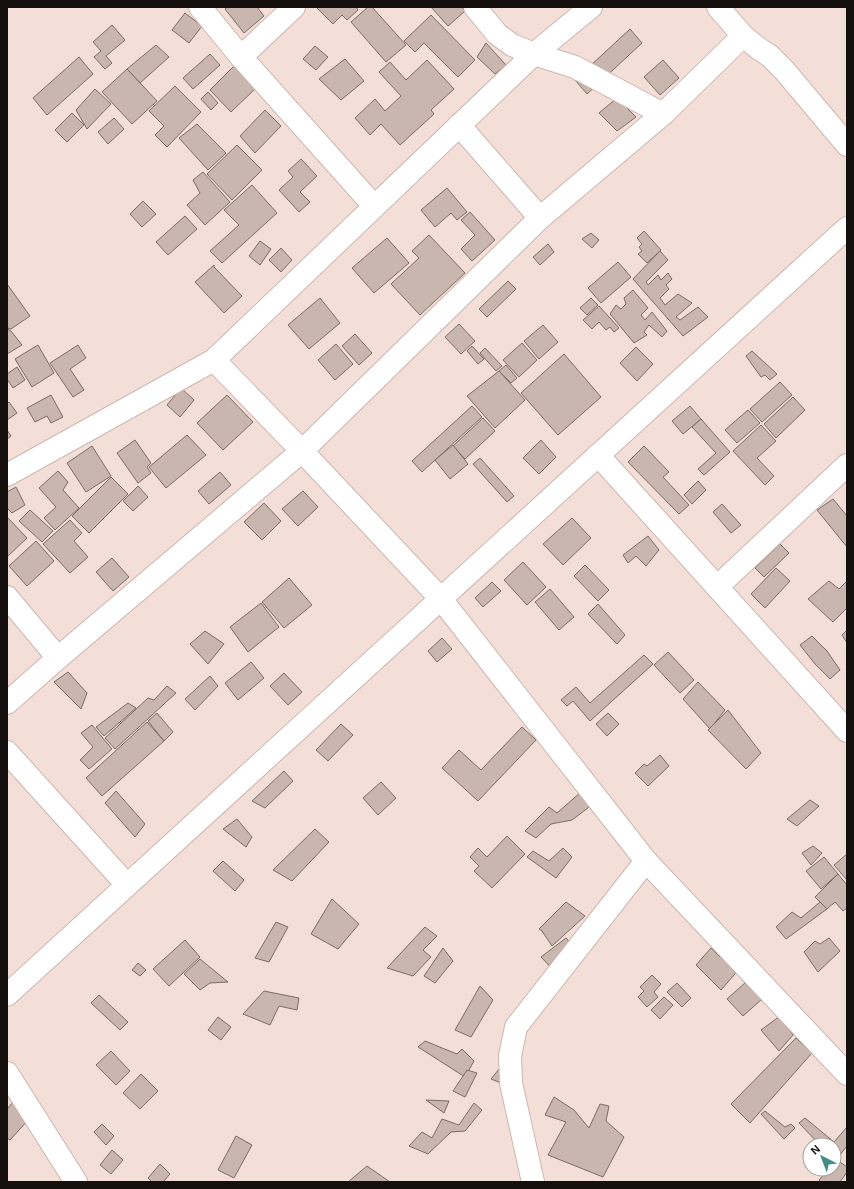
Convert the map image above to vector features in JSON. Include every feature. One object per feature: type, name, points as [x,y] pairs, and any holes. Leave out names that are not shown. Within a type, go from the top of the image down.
[{"type":"street","points":[[200,7],[241,57],[374,206]]},
{"type":"street","points":[[241,57],[294,7]]},
{"type":"street","points":[[474,7],[497,34],[512,45],[534,54],[576,67],[663,114]]},
{"type":"street","points":[[7,475],[214,360],[534,54],[591,7]]},
{"type":"street","points":[[718,7],[743,36],[770,56],[784,70],[847,145]]},
{"type":"street","points":[[7,703],[302,451],[540,218],[663,114],[743,36]]},
{"type":"street","points":[[459,125],[540,218]]},
{"type":"street","points":[[7,995],[847,228]]},
{"type":"street","points":[[214,360],[441,599],[646,861],[847,1074]]},
{"type":"street","points":[[598,455],[717,587],[843,718]]},
{"type":"street","points":[[717,587],[847,465]]},
{"type":"street","points":[[7,597],[58,658]]},
{"type":"street","points":[[7,752],[127,885]]},
{"type":"street","points":[[533,1182],[511,1083],[510,1056],[516,1027],[646,861]]},
{"type":"street","points":[[7,1073],[76,1182]]},
{"type":"building","points":[[228,7],[257,7],[264,16],[244,33],[225,9]]},
{"type":"building","points":[[317,7],[356,7],[358,10],[347,20],[342,15],[333,24]]},
{"type":"building","points":[[368,7],[372,7],[406,45],[386,62],[351,22]]},
{"type":"building","points":[[431,7],[462,7],[465,11],[448,26]]},
{"type":"building","points":[[185,13],[202,26],[189,43],[172,30]]},
{"type":"building","points":[[431,15],[475,60],[458,77],[424,43],[415,52],[404,41]]},
{"type":"building","points":[[112,25],[125,40],[106,56],[112,63],[105,69],[94,57],[101,51],[93,42]]},
{"type":"building","points":[[630,29],[642,43],[587,94],[575,80]]},
{"type":"building","points":[[486,43],[506,65],[495,74],[477,57]]},
{"type":"building","points":[[156,45],[169,57],[140,83],[127,69]]},
{"type":"building","points":[[315,46],[328,57],[316,70],[303,59]]},
{"type":"building","points":[[210,54],[220,65],[193,89],[183,78]]},
{"type":"building","points":[[79,57],[93,74],[47,115],[33,98]]},
{"type":"building","points":[[345,59],[364,81],[341,100],[319,79]]},
{"type":"building","points":[[427,60],[454,89],[431,110],[434,114],[400,145],[381,124],[370,135],[355,118],[375,99],[385,111],[401,96],[379,72],[390,62],[406,80]]},
{"type":"building","points":[[663,60],[679,78],[660,95],[644,77]]},
{"type":"building","points":[[234,66],[256,88],[231,112],[210,90]]},
{"type":"building","points":[[127,69],[157,101],[132,124],[102,92]]},
{"type":"building","points":[[175,86],[201,112],[167,147],[155,135],[164,126],[149,111]]},
{"type":"building","points":[[95,89],[111,104],[87,129],[76,110]]},
{"type":"building","points":[[208,92],[218,103],[211,110],[201,99]]},
{"type":"building","points":[[617,98],[636,117],[617,131],[599,113]]},
{"type":"building","points":[[265,110],[281,126],[255,153],[240,136]]},
{"type":"building","points":[[72,113],[84,125],[67,142],[55,130]]},
{"type":"building","points":[[114,118],[124,129],[108,144],[98,132]]},
{"type":"building","points":[[197,124],[226,153],[208,170],[179,138]]},
{"type":"building","points":[[237,145],[262,170],[232,200],[207,174]]},
{"type":"building","points":[[301,159],[317,176],[300,192],[310,202],[299,212],[279,190],[293,177],[288,171]]},
{"type":"building","points":[[203,172],[230,202],[205,225],[187,205],[200,193],[193,180]]},
{"type":"building","points":[[252,185],[277,213],[222,263],[210,251],[239,225],[224,210]]},
{"type":"building","points":[[447,188],[467,212],[457,220],[451,213],[435,227],[421,210]]},
{"type":"building","points":[[143,201],[156,214],[142,227],[130,214]]},
{"type":"building","points":[[470,212],[495,240],[472,261],[461,249],[475,235],[461,220]]},
{"type":"building","points":[[185,216],[197,229],[168,255],[156,242]]},
{"type":"building","points":[[644,231],[661,250],[647,263],[638,254],[642,251],[639,247],[642,244],[637,238]]},
{"type":"building","points":[[591,233],[599,240],[592,248],[582,239]]},
{"type":"building","points":[[429,235],[465,273],[420,315],[391,284],[419,258],[412,251]]},
{"type":"building","points":[[387,238],[409,263],[374,293],[352,268]]},
{"type":"building","points":[[260,241],[271,249],[260,265],[249,256]]},
{"type":"building","points":[[548,244],[554,252],[540,265],[533,257]]},
{"type":"building","points":[[281,248],[292,260],[281,272],[269,260]]},
{"type":"building","points":[[660,251],[668,260],[646,282],[648,285],[658,275],[661,280],[668,273],[672,279],[666,285],[669,289],[660,298],[665,305],[678,294],[692,303],[676,317],[680,320],[698,307],[708,317],[683,336],[633,279]]},
{"type":"building","points":[[618,262],[631,277],[601,303],[588,288]]},
{"type":"building","points":[[214,265],[214,267],[242,296],[224,313],[195,282]]},
{"type":"building","points":[[508,281],[516,289],[487,317],[479,309]]},
{"type":"building","points":[[7,284],[30,316],[11,329],[7,328]]},
{"type":"building","points":[[633,290],[648,308],[641,315],[645,320],[652,312],[667,331],[662,337],[649,325],[644,332],[647,335],[634,343],[610,314],[616,305],[621,309],[626,304],[624,298]]},
{"type":"building","points":[[320,298],[340,323],[309,349],[288,325]]},
{"type":"building","points":[[591,298],[598,305],[587,315],[580,308]]},
{"type":"building","points":[[599,306],[619,328],[614,332],[610,327],[606,330],[599,322],[592,329],[583,320]]},
{"type":"building","points":[[459,324],[475,341],[461,354],[445,337]]},
{"type":"building","points":[[543,325],[558,342],[539,359],[524,341]]},
{"type":"building","points":[[7,329],[11,331],[22,345],[7,354]]},
{"type":"building","points":[[355,334],[372,353],[359,365],[342,346]]},
{"type":"building","points":[[522,343],[537,360],[519,377],[503,360]]},
{"type":"building","points":[[336,344],[353,364],[335,380],[318,360]]},
{"type":"building","points":[[38,345],[54,373],[32,387],[15,359]]},
{"type":"building","points":[[78,345],[86,358],[70,369],[84,390],[73,397],[50,363]]},
{"type":"building","points":[[472,346],[484,359],[478,364],[467,351]]},
{"type":"building","points":[[636,347],[653,364],[637,381],[620,363]]},
{"type":"building","points":[[485,348],[502,366],[496,371],[480,353]]},
{"type":"building","points":[[752,351],[777,374],[770,380],[765,375],[761,377],[746,356]]},
{"type":"building","points":[[564,354],[601,397],[558,435],[521,393]]},
{"type":"building","points":[[506,365],[517,378],[511,383],[499,371]]},
{"type":"building","points":[[17,367],[25,380],[13,388],[7,379],[7,374]]},
{"type":"building","points":[[499,371],[525,400],[495,428],[467,396]]},
{"type":"building","points":[[780,382],[792,395],[762,422],[750,409]]},
{"type":"building","points":[[181,388],[194,400],[180,417],[167,405]]},
{"type":"building","points":[[51,395],[63,417],[51,423],[47,416],[35,422],[27,408]]},
{"type":"building","points":[[227,395],[253,422],[223,450],[197,423]]},
{"type":"building","points":[[793,397],[805,410],[776,438],[764,424]]},
{"type":"building","points":[[9,402],[17,413],[7,420],[7,404]]},
{"type":"building","points":[[472,406],[482,417],[422,472],[412,461]]},
{"type":"building","points":[[690,406],[701,419],[683,434],[672,421]]},
{"type":"building","points":[[748,410],[760,423],[737,443],[725,430]]},
{"type":"building","points":[[483,418],[495,431],[465,459],[453,446]]},
{"type":"building","points":[[701,419],[730,452],[704,475],[698,469],[716,453],[692,427]]},
{"type":"building","points":[[761,425],[776,441],[757,458],[774,476],[765,485],[733,451]]},
{"type":"building","points":[[7,430],[11,436],[7,439]]},
{"type":"building","points":[[187,435],[206,455],[166,488],[149,467]]},
{"type":"building","points":[[135,440],[151,463],[147,467],[151,473],[138,483],[117,453]]},
{"type":"building","points":[[541,440],[556,457],[539,474],[523,458]]},
{"type":"building","points":[[453,445],[468,464],[450,479],[435,460]]},
{"type":"building","points":[[92,446],[111,476],[86,492],[67,463]]},
{"type":"building","points":[[644,446],[669,472],[663,477],[689,505],[679,514],[628,462]]},
{"type":"building","points":[[480,458],[514,496],[507,502],[473,464]]},
{"type":"building","points":[[58,471],[68,482],[63,490],[79,508],[55,530],[44,518],[56,507],[39,488]]},
{"type":"building","points":[[220,472],[231,485],[209,504],[198,491]]},
{"type":"building","points":[[111,477],[128,494],[89,533],[72,516]]},
{"type":"building","points":[[698,481],[706,490],[692,504],[684,495]]},
{"type":"building","points":[[138,486],[148,497],[133,511],[123,501]]},
{"type":"building","points":[[16,487],[25,505],[12,513],[7,508],[7,492]]},
{"type":"building","points":[[303,491],[318,507],[298,526],[282,509]]},
{"type":"building","points":[[833,499],[847,516],[847,547],[817,510]]},
{"type":"building","points":[[264,503],[281,521],[262,540],[244,522]]},
{"type":"building","points":[[722,504],[741,525],[731,533],[713,512]]},
{"type":"building","points":[[30,510],[53,531],[42,542],[19,521]]},
{"type":"building","points":[[7,517],[27,538],[7,557]]},
{"type":"building","points":[[572,518],[591,538],[563,565],[543,544]]},
{"type":"building","points":[[70,520],[82,533],[74,541],[88,557],[70,573],[43,544]]},
{"type":"building","points":[[648,536],[659,550],[646,566],[636,556],[628,563],[623,555]]},
{"type":"building","points":[[36,541],[54,561],[27,586],[9,566]]},
{"type":"building","points":[[780,544],[789,553],[764,577],[755,568]]},
{"type":"building","points":[[112,558],[129,577],[113,591],[96,572]]},
{"type":"building","points":[[523,562],[546,587],[527,605],[504,580]]},
{"type":"building","points":[[585,565],[609,590],[598,601],[574,576]]},
{"type":"building","points":[[776,568],[790,581],[765,608],[751,594]]},
{"type":"building","points":[[289,578],[312,605],[284,628],[262,602]]},
{"type":"building","points":[[829,581],[839,589],[847,581],[847,608],[833,622],[808,599]]},
{"type":"building","points":[[492,582],[501,591],[483,607],[475,598]]},
{"type":"building","points":[[550,589],[574,617],[559,630],[535,602]]},
{"type":"building","points":[[261,603],[279,627],[248,652],[230,627]]},
{"type":"building","points":[[598,604],[625,635],[617,644],[588,614]]},
{"type":"building","points":[[847,630],[847,643],[842,635]]},
{"type":"building","points":[[205,631],[224,644],[208,664],[190,644]]},
{"type":"building","points":[[812,636],[827,651],[840,670],[830,679],[815,664],[800,645]]},
{"type":"building","points":[[442,638],[452,649],[437,662],[428,651]]},
{"type":"building","points":[[668,652],[694,680],[680,693],[654,665]]},
{"type":"building","points":[[644,655],[653,664],[590,721],[573,701],[567,706],[561,700],[576,687],[590,703]]},
{"type":"building","points":[[251,662],[264,678],[238,700],[225,683]]},
{"type":"building","points":[[68,672],[87,693],[81,709],[54,682]]},
{"type":"building","points":[[284,673],[302,692],[288,705],[270,686]]},
{"type":"building","points":[[210,676],[218,686],[195,710],[185,699]]},
{"type":"building","points":[[698,682],[725,710],[710,729],[683,699]]},
{"type":"building","points":[[167,686],[176,693],[115,749],[105,738],[148,698],[154,700]]},
{"type":"building","points":[[128,703],[136,708],[104,736],[96,727]]},
{"type":"building","points":[[728,710],[761,753],[746,769],[708,730]]},
{"type":"building","points":[[157,713],[173,732],[164,741],[148,721]]},
{"type":"building","points":[[608,713],[619,724],[607,736],[596,724]]},
{"type":"building","points":[[147,722],[164,741],[102,796],[86,778]]},
{"type":"building","points":[[341,724],[353,735],[328,761],[316,750]]},
{"type":"building","points":[[92,725],[112,749],[89,769],[80,760],[93,747],[81,733]]},
{"type":"building","points":[[522,727],[536,740],[478,801],[442,768],[459,750],[481,770]]},
{"type":"building","points":[[660,755],[669,766],[648,786],[635,773],[644,764],[647,766]]},
{"type":"building","points":[[284,771],[293,781],[265,808],[252,801]]},
{"type":"building","points":[[381,782],[396,798],[378,815],[363,798]]},
{"type":"building","points":[[116,791],[145,824],[135,837],[105,803]]},
{"type":"building","points":[[581,792],[593,804],[572,820],[551,824],[536,838],[525,831],[549,807],[557,813]]},
{"type":"building","points":[[810,800],[819,806],[797,826],[787,819]]},
{"type":"building","points":[[237,819],[252,837],[246,847],[223,829]]},
{"type":"building","points":[[315,829],[329,842],[292,881],[273,870]]},
{"type":"building","points":[[507,836],[525,854],[492,888],[474,871],[479,866],[470,857],[478,848],[487,857]]},
{"type":"building","points":[[813,846],[822,853],[811,865],[802,853]]},
{"type":"building","points":[[563,848],[572,857],[556,878],[527,857],[533,851],[549,861]]},
{"type":"building","points":[[847,854],[847,880],[834,865]]},
{"type":"building","points":[[824,857],[838,874],[821,889],[806,871]]},
{"type":"building","points":[[223,861],[244,880],[235,891],[213,871]]},
{"type":"building","points":[[838,874],[847,885],[847,908],[843,911],[835,902],[827,909],[815,897]]},
{"type":"building","points":[[332,899],[359,924],[338,949],[311,934]]},
{"type":"building","points":[[566,902],[585,916],[552,946],[539,929]]},
{"type":"building","points":[[820,902],[827,909],[786,939],[776,927],[792,912],[801,918]]},
{"type":"building","points":[[276,922],[288,927],[269,962],[255,958]]},
{"type":"building","points":[[425,927],[437,936],[423,950],[431,957],[413,976],[387,968]]},
{"type":"building","points":[[566,938],[582,956],[560,977],[541,957]]},
{"type":"building","points":[[829,938],[840,951],[818,972],[804,952],[815,941],[820,944]]},
{"type":"building","points":[[185,940],[200,957],[169,986],[153,969]]},
{"type":"building","points":[[443,948],[453,961],[435,983],[424,976]]},
{"type":"building","points":[[711,948],[720,957],[729,955],[741,967],[721,990],[696,965]]},
{"type":"building","points":[[200,959],[228,982],[210,983],[200,990],[184,974]]},
{"type":"building","points":[[138,963],[146,970],[140,976],[132,970]]},
{"type":"building","points":[[652,975],[661,984],[654,992],[658,997],[647,1007],[638,997],[644,991],[640,987]]},
{"type":"building","points":[[746,982],[762,999],[743,1016],[727,999]]},
{"type":"building","points":[[677,983],[691,998],[682,1007],[667,992]]},
{"type":"building","points":[[480,986],[493,1000],[471,1037],[455,1030]]},
{"type":"building","points":[[264,991],[299,998],[297,1010],[279,1006],[270,1025],[243,1014]]},
{"type":"building","points":[[99,995],[128,1022],[120,1030],[91,1003]]},
{"type":"building","points":[[664,997],[673,1005],[660,1019],[651,1010]]},
{"type":"building","points":[[780,1016],[793,1035],[779,1051],[761,1030]]},
{"type":"building","points":[[218,1017],[231,1027],[221,1040],[208,1030]]},
{"type":"building","points":[[796,1038],[812,1053],[750,1123],[731,1104]]},
{"type":"building","points":[[425,1041],[457,1054],[462,1049],[474,1061],[465,1077],[418,1047]]},
{"type":"building","points":[[111,1051],[130,1071],[116,1085],[96,1065]]},
{"type":"building","points":[[499,1069],[512,1077],[509,1086],[491,1079]]},
{"type":"building","points":[[467,1070],[477,1073],[465,1097],[453,1091]]},
{"type":"building","points":[[141,1074],[158,1091],[140,1109],[123,1093]]},
{"type":"building","points":[[22,1092],[39,1108],[10,1140],[7,1138],[7,1109]]},
{"type":"building","points":[[554,1097],[574,1110],[589,1128],[600,1104],[609,1106],[606,1121],[624,1137],[603,1177],[548,1155],[566,1122],[545,1115]]},
{"type":"building","points":[[426,1100],[449,1101],[444,1113]]},
{"type":"building","points":[[474,1103],[482,1110],[465,1131],[451,1132],[428,1154],[409,1146],[422,1132],[432,1138],[442,1119],[459,1125]]},
{"type":"building","points":[[765,1111],[785,1127],[791,1124],[795,1128],[784,1139],[761,1114]]},
{"type":"building","points":[[805,1118],[828,1137],[812,1137],[799,1123]]},
{"type":"building","points":[[102,1124],[114,1136],[106,1145],[94,1132]]},
{"type":"building","points":[[847,1127],[847,1146],[842,1152],[842,1137],[838,1137]]},
{"type":"building","points":[[236,1136],[252,1145],[234,1178],[218,1170]]},
{"type":"building","points":[[112,1150],[123,1160],[111,1174],[100,1165]]},
{"type":"building","points":[[160,1164],[170,1174],[163,1182],[152,1182],[148,1178]]},
{"type":"building","points":[[842,1164],[847,1167],[847,1172],[840,1182],[821,1182],[819,1180],[822,1177],[842,1177]]},
{"type":"building","points":[[367,1166],[390,1182],[348,1182]]}]
